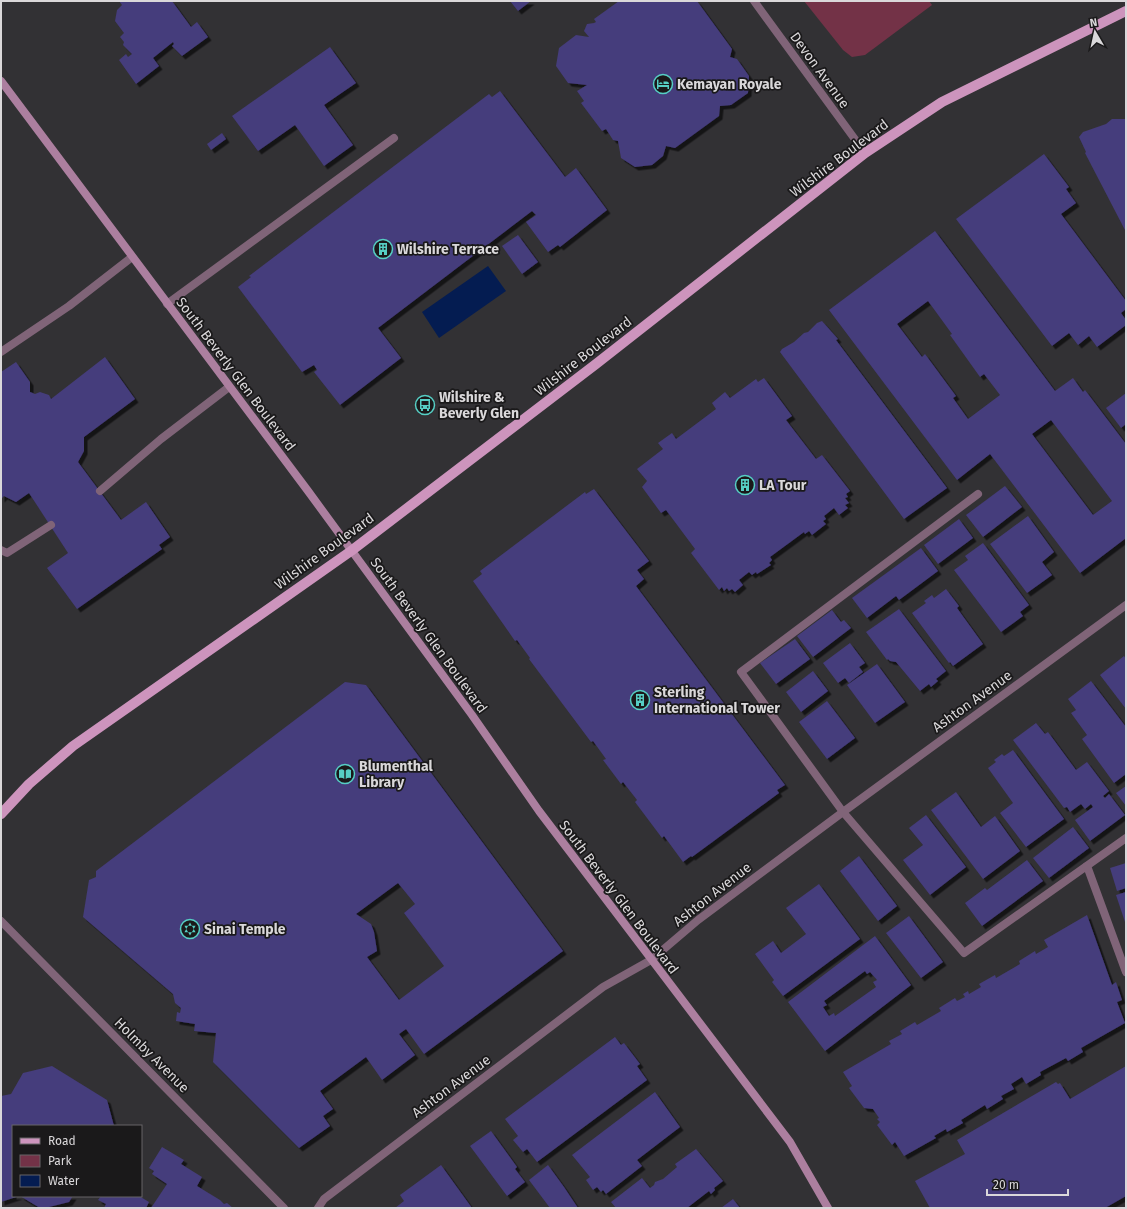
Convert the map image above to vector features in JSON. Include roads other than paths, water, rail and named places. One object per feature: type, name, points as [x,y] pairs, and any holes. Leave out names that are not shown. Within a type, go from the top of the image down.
[{"type":"main road","name":"Wilshire Boulevard","points":[[1,814],[29,784],[73,746],[351,551],[589,369],[865,153],[942,102],[1126,11]]},
{"type":"main road","name":"South Beverly Glen Boulevard","points":[[1,81],[472,715],[539,811],[790,1142],[828,1208]]},
{"type":"street","name":"Devon Avenue","points":[[754,1],[865,153]]},
{"type":"street","points":[[167,304],[394,138]]},
{"type":"street","points":[[1,352],[69,306],[132,257]]},
{"type":"street","points":[[100,491],[161,439],[228,387]]},
{"type":"street","points":[[978,494],[741,672],[843,812],[964,953],[1126,838]]},
{"type":"street","points":[[1,550],[7,553],[51,525]]},
{"type":"street","name":"Ashton Avenue","points":[[318,1208],[324,1199],[603,987],[651,960],[698,920],[1126,605]]},
{"type":"street","points":[[1087,866],[1126,972]]},
{"type":"street","name":"Holmby Avenue","points":[[1,921],[284,1208]]},
{"type":"water","points":[[488,266],[506,291],[439,338],[422,312]]},
{"type":"place","name":"Kemayan Royale","points":[[663,84]]},
{"type":"place","name":"Wilshire Terrace","points":[[383,249]]},
{"type":"place","name":"Wilshire & Beverly Glen","points":[[425,405]]},
{"type":"place","name":"LA Tour","points":[[745,485]]},
{"type":"place","name":"Sterling International Tower","points":[[640,700]]},
{"type":"place","name":"Blumenthal Library","points":[[345,774]]},
{"type":"place","name":"Sinai Temple","points":[[190,929]]}]
